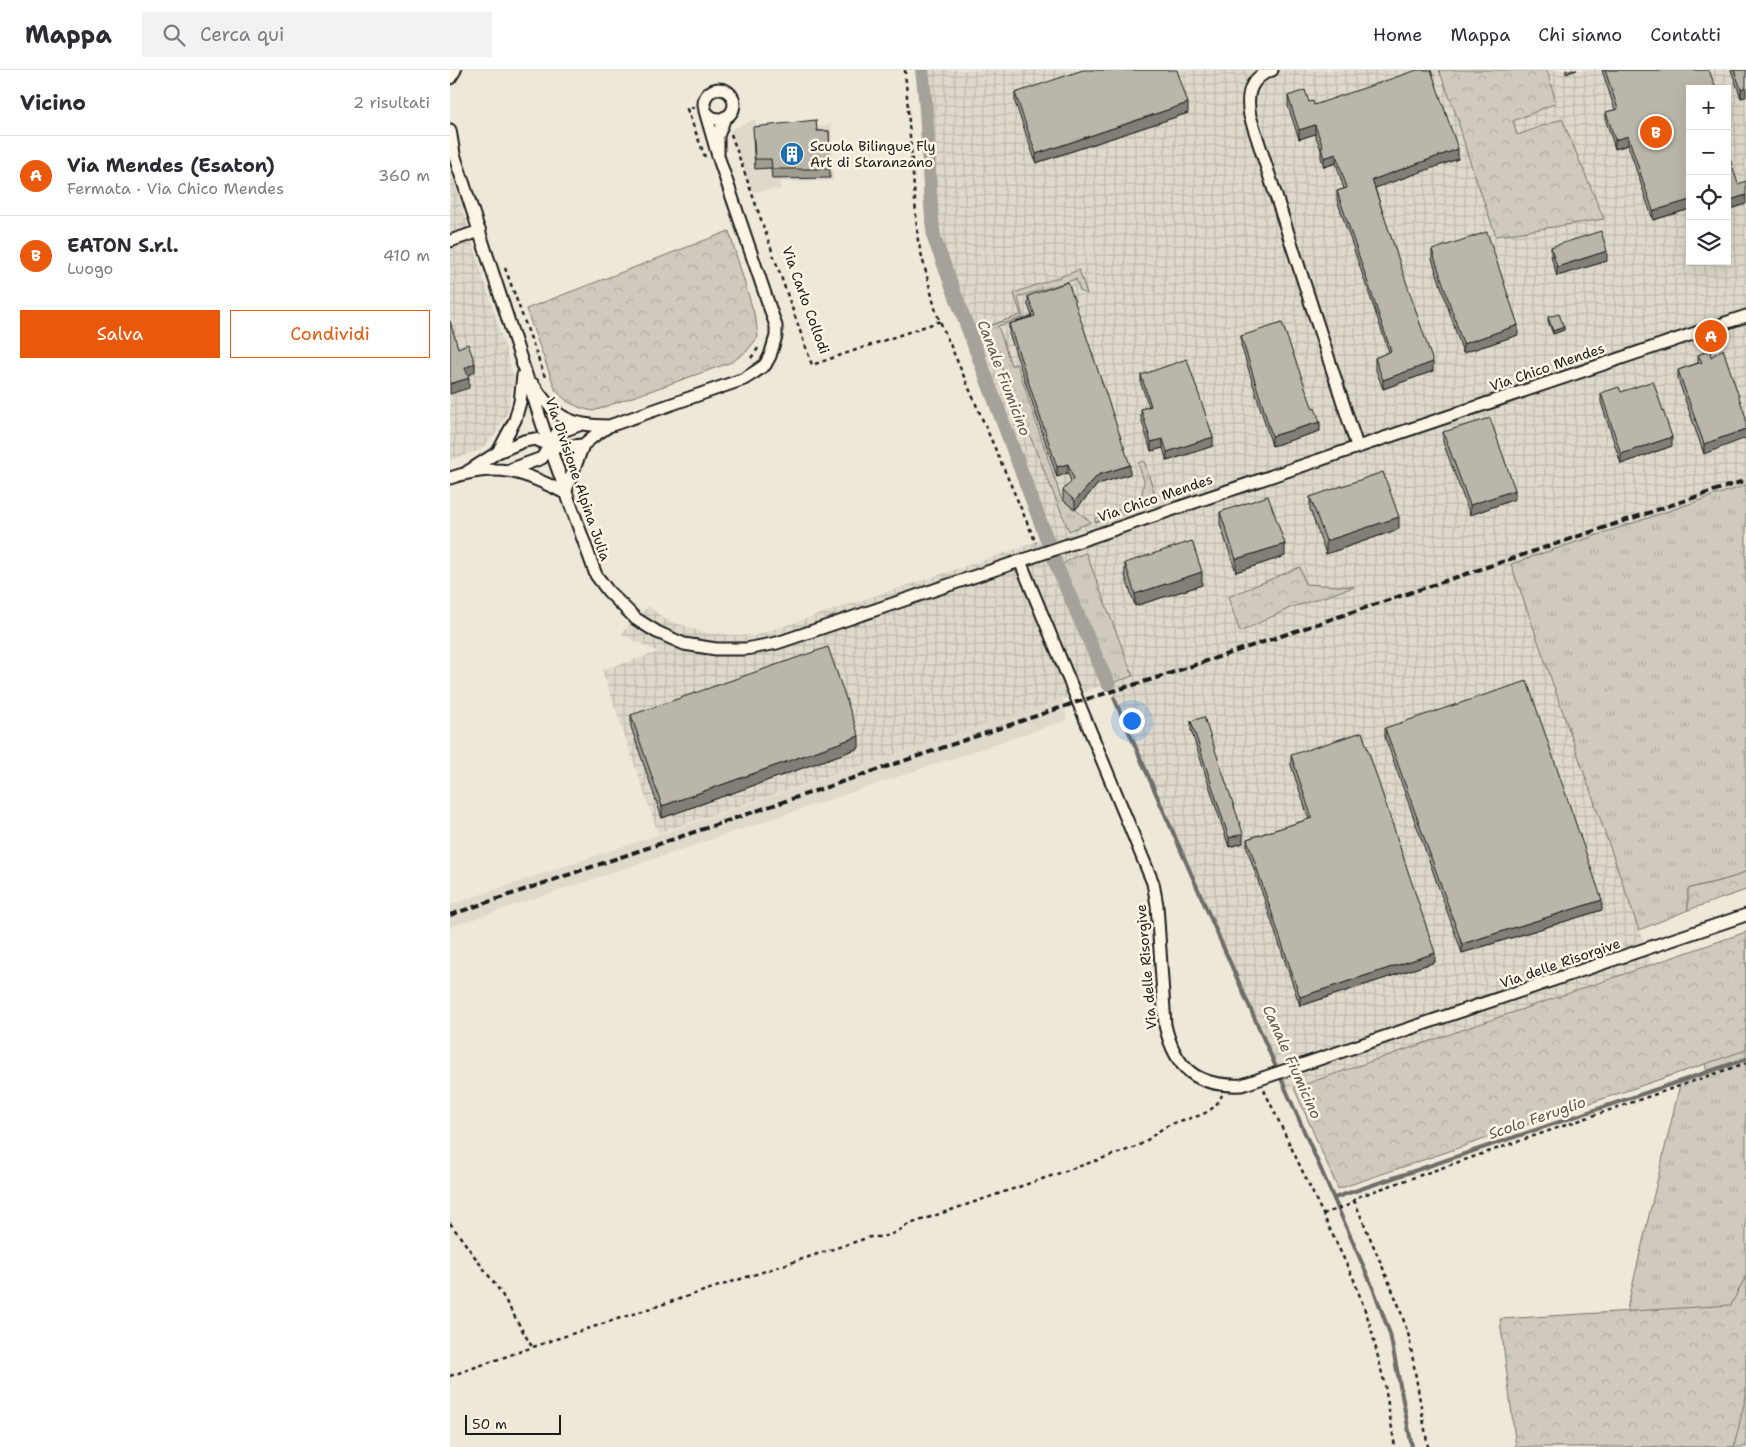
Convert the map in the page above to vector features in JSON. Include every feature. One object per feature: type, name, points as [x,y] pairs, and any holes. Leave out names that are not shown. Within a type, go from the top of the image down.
[{"type":"street","points":[[450,78],[455,70]]},
{"type":"street","points":[[1272,70],[1263,73],[1252,83],[1247,100],[1250,116],[1358,446]]},
{"type":"street","points":[[450,478],[465,473],[498,452],[530,440],[535,439],[548,445],[561,447],[583,445],[609,426],[744,379],[765,365],[776,336],[776,326],[718,156],[704,107],[706,95],[710,91],[724,89],[734,100],[732,110],[725,118],[718,136],[718,156]]},
{"type":"street","points":[[704,107],[716,119],[725,118]]},
{"type":"street","name":"Via Divisione Alpina Julia","points":[[450,130],[452,149],[565,494],[596,575],[622,607],[656,632],[684,644],[716,649],[746,649],[777,643],[1020,561]]},
{"type":"street","points":[[450,241],[480,231]]},
{"type":"street","name":"Via Chico Mendes","points":[[1020,561],[1746,316]]},
{"type":"street","points":[[524,370],[546,404],[557,414],[579,425]]},
{"type":"street","points":[[498,452],[518,411],[524,370]]},
{"type":"street","points":[[465,473],[510,470],[542,458],[548,445],[557,433],[579,425],[609,426]]},
{"type":"street","points":[[510,470],[529,475],[565,494],[583,445]]},
{"type":"street","name":"Via delle Risorgive","points":[[1020,561],[1153,883],[1157,905],[1165,1025],[1169,1044],[1178,1061],[1188,1071],[1204,1080],[1225,1085],[1242,1084],[1263,1078],[1746,916]]},
{"type":"path","points":[[905,70],[918,241],[936,312],[1040,553]]},
{"type":"path","points":[[704,107],[686,109],[707,163]]},
{"type":"path","name":"Via Carlo Collodi","points":[[725,118],[812,365],[941,321]]},
{"type":"path","points":[[505,267],[548,385]]},
{"type":"path","points":[[747,362],[754,356],[760,345]]},
{"type":"path","points":[[1323,1214],[1349,1205],[1357,1197],[1746,1063]]},
{"type":"path","points":[[1263,1078],[1354,1280],[1370,1324],[1385,1386],[1395,1447]]},
{"type":"path","points":[[450,1376],[532,1347],[870,1237],[885,1237],[895,1234],[907,1225],[1136,1147],[1152,1138],[1163,1128],[1202,1115],[1213,1108],[1222,1098],[1225,1085]]},
{"type":"path","points":[[1354,1200],[1399,1306],[1409,1337],[1428,1447]]},
{"type":"path","points":[[450,1223],[500,1291],[532,1347]]},
{"type":"shaded area","points":[[922,70],[1746,70],[1746,485],[1512,564],[1652,964],[1287,1090],[1108,684],[658,833],[602,670],[658,652],[621,634],[648,606],[665,619],[705,633],[754,636],[1023,547],[1046,536],[934,238],[930,208],[928,128]]},
{"type":"shaded area","name":"Scuola Bilingue Fly Art di Staranzano","points":[[755,119],[761,133],[831,125],[833,181],[779,182],[781,189],[752,192],[730,130]]},
{"type":"shaded area","points":[[450,169],[514,377],[508,411],[495,435],[480,450],[450,460]]},
{"type":"shaded area","points":[[1063,698],[1067,720],[450,927],[450,905]]},
{"type":"green space","points":[[1439,70],[1547,70],[1556,103],[1513,121],[1517,135],[1562,119],[1604,219],[1496,236],[1467,153],[1457,117]]},
{"type":"green space","points":[[729,231],[756,320],[758,337],[747,351],[732,362],[593,411],[568,402],[556,391],[526,309]]},
{"type":"green space","points":[[1079,270],[1087,294],[1080,291],[1076,279],[1018,297],[1023,317],[998,326],[1011,365],[1017,364],[1061,498],[1091,522],[1069,531],[985,327],[1021,315],[1014,293]]},
{"type":"green space","points":[[1144,461],[1157,501],[1140,507],[1144,481],[1138,463]]},
{"type":"green space","points":[[1746,485],[1746,871],[1727,879],[1688,889],[1688,910],[1639,930],[1511,564]]},
{"type":"green space","points":[[1120,509],[1124,512],[1096,522],[1094,519]]},
{"type":"green space","points":[[1086,553],[1133,676],[1112,683],[1062,565],[1072,558]]},
{"type":"green space","points":[[1300,567],[1305,584],[1354,587],[1290,608],[1240,632],[1228,597]]},
{"type":"green space","points":[[1746,871],[1746,890],[1688,910],[1688,889],[1727,879]]},
{"type":"green space","points":[[1746,932],[1746,1050],[1338,1189],[1294,1088]]},
{"type":"green space","points":[[1746,940],[1746,1447],[1639,1447],[1625,1317],[1681,1080],[1707,1071],[1704,1061]]},
{"type":"green space","points":[[1746,1276],[1746,1396],[1734,1447],[1516,1447],[1500,1319],[1731,1305]]},
{"type":"building","points":[[1083,70],[1177,70],[1188,103],[1036,154],[1015,93]]},
{"type":"building","points":[[1417,70],[1431,70],[1458,149],[1372,180],[1433,362],[1383,380],[1375,358],[1391,351],[1337,191],[1347,188],[1336,154],[1324,158],[1321,148],[1323,147],[1315,125],[1299,130],[1288,96],[1305,90],[1309,102],[1313,101],[1314,105]]},
{"type":"building","points":[[1605,70],[1709,70],[1715,85],[1686,85],[1686,201],[1653,211],[1628,136],[1615,140],[1606,112],[1618,109]]},
{"type":"building","points":[[1734,70],[1746,70],[1746,87],[1741,89]]},
{"type":"building","name":"Scuola Bilingue Fly Art di Staranzano","points":[[816,120],[817,131],[829,131],[830,169],[772,169],[771,159],[755,159],[753,127]]},
{"type":"building","points":[[1731,162],[1738,184],[1746,181],[1746,195],[1731,200]]},
{"type":"building","points":[[1601,231],[1607,251],[1557,267],[1551,247]]},
{"type":"building","points":[[1487,232],[1518,325],[1463,344],[1432,250]]},
{"type":"building","points":[[1068,282],[1130,465],[1098,475],[1075,501],[1063,490],[1074,479],[1068,464],[1057,467],[1009,324],[1035,316],[1028,296]]},
{"type":"building","points":[[1559,314],[1564,327],[1553,331],[1548,317]]},
{"type":"building","points":[[450,321],[458,348],[468,344],[475,363],[465,368],[469,378],[450,384]]},
{"type":"building","points":[[1282,323],[1313,409],[1315,408],[1320,422],[1272,436],[1241,336]]},
{"type":"building","points":[[1723,349],[1746,418],[1746,429],[1704,444],[1678,370],[1702,362],[1698,355],[1710,350],[1711,357]]},
{"type":"building","points":[[1187,359],[1213,437],[1167,452],[1163,439],[1151,442],[1141,409],[1151,406],[1141,375]]},
{"type":"building","points":[[1653,381],[1672,437],[1621,454],[1601,393],[1619,387],[1621,392]]},
{"type":"building","points":[[1490,418],[1515,490],[1470,505],[1443,432]]},
{"type":"building","points":[[1383,472],[1399,517],[1326,541],[1310,497]]},
{"type":"building","points":[[1268,496],[1285,544],[1236,559],[1220,512]]},
{"type":"building","points":[[1192,541],[1202,572],[1135,594],[1125,563]]},
{"type":"building","points":[[828,647],[859,736],[662,806],[631,715]]},
{"type":"building","points":[[1527,681],[1602,900],[1462,944],[1385,728]]},
{"type":"building","points":[[1204,717],[1243,833],[1229,838],[1191,721]]},
{"type":"building","points":[[1362,732],[1435,953],[1300,997],[1247,839],[1312,818],[1291,755]]},
{"type":"waterway","name":"Canale Fiumicino","points":[[922,70],[934,238],[1058,569],[1108,684]]},
{"type":"waterway","name":"Canale Fiumicino","points":[[1114,698],[1373,1288],[1390,1334],[1412,1447]]},
{"type":"waterway","name":"Scolo Feruglio","points":[[1334,1198],[1746,1059]]},
{"type":"railway","points":[[450,915],[1077,702],[1153,679],[1746,480]]},
{"type":"place","name":"EATON S.r.l.","points":[[1656,132]]},
{"type":"place","name":"Scuola Bilingue Fly Art di Staranzano","points":[[792,154]]},
{"type":"place","name":"Via Mendes (Esaton)","points":[[1711,336]]}]
